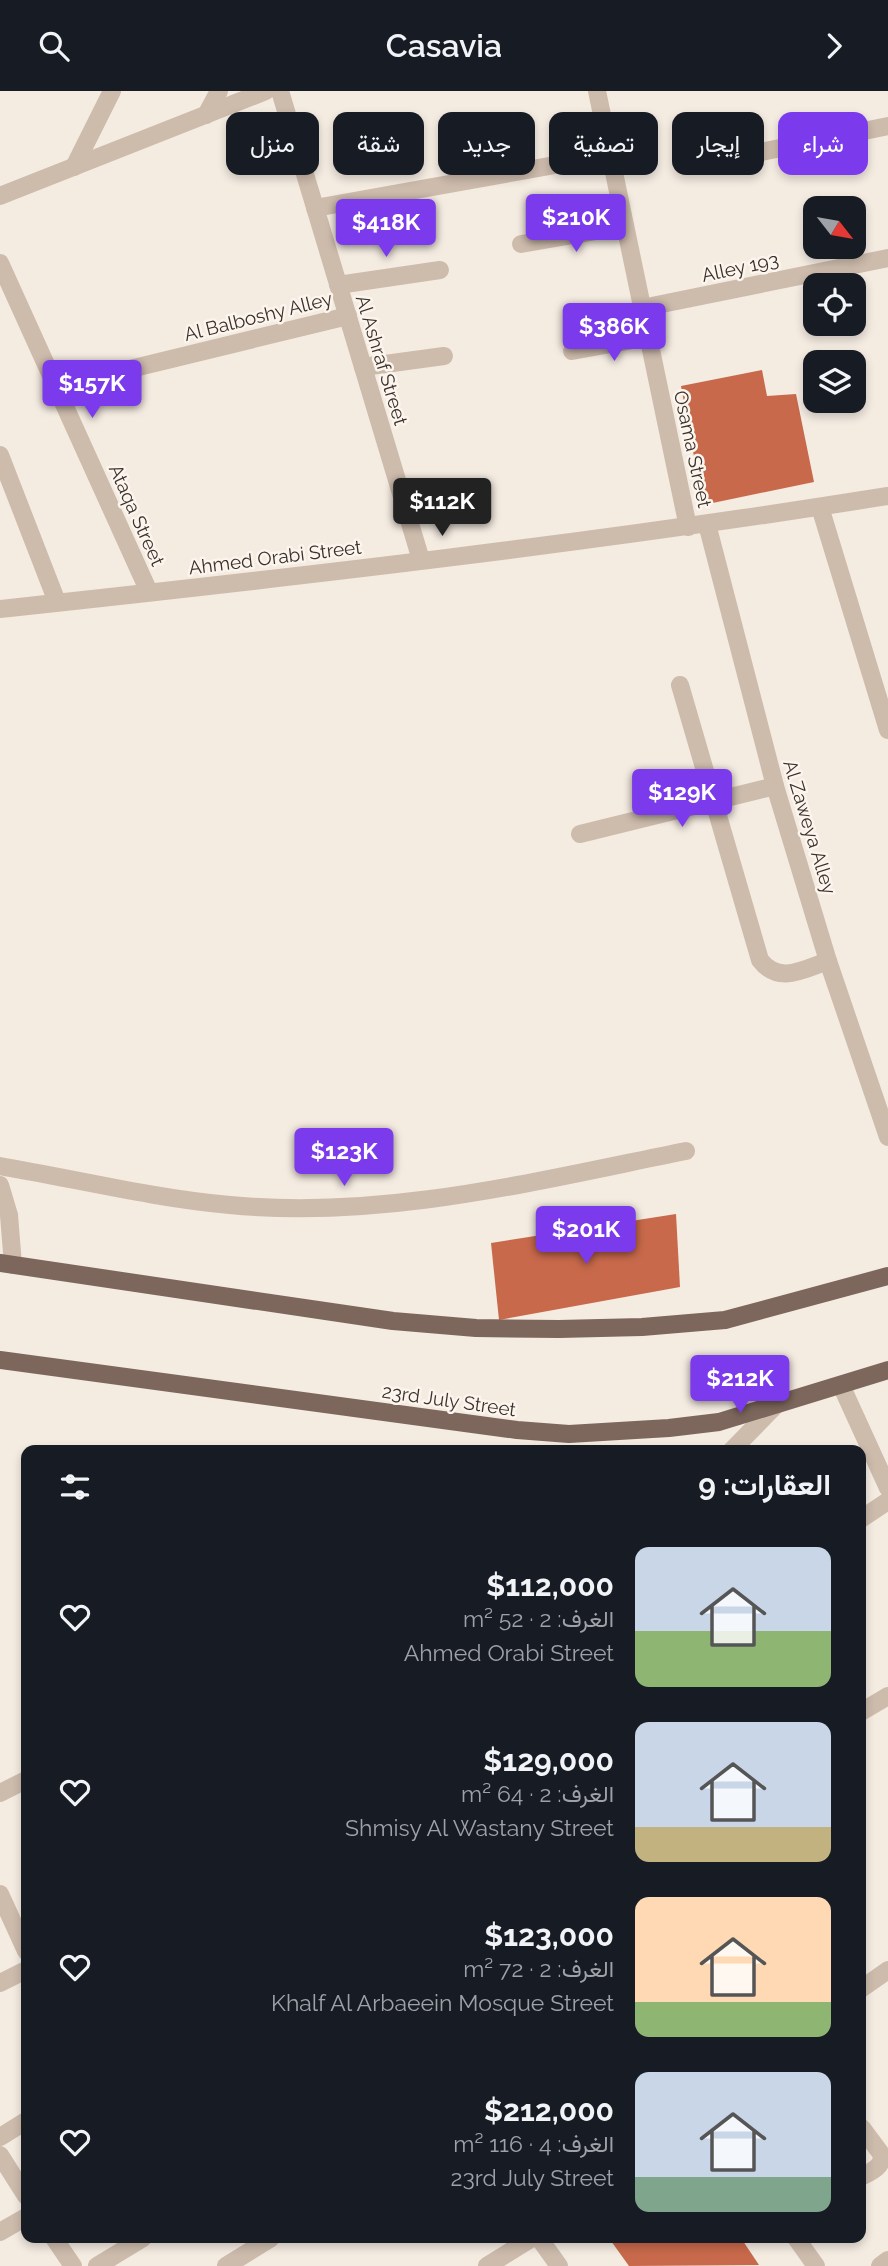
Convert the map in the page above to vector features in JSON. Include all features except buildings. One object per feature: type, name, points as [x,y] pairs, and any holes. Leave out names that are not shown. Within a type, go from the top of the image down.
[{"type":"main road","points":[[7,1264],[393,1321],[476,1328],[642,1327],[725,1320],[888,1276]]},
{"type":"main road","name":"23rd July Street","points":[[0,1360],[569,1434],[719,1422],[888,1370]]},
{"type":"street","points":[[74,167],[112,91]]},
{"type":"street","points":[[206,115],[219,91]]},
{"type":"street","points":[[0,196],[266,91]]},
{"type":"street","name":"Al Ashraf Street","points":[[280,91],[421,560]]},
{"type":"street","name":"Osama Street","points":[[597,91],[602,112]]},
{"type":"street","points":[[764,151],[888,126]]},
{"type":"street","points":[[315,208],[549,166]]},
{"type":"street","name":"Osama Street","points":[[615,175],[688,527]]},
{"type":"street","points":[[521,244],[625,226]]},
{"type":"street","name":"Alley 193","points":[[642,308],[888,258]]},
{"type":"street","name":"Ataqa Street","points":[[0,263],[149,592]]},
{"type":"street","points":[[338,285],[440,270]]},
{"type":"street","name":"Al Balboshy Alley","points":[[57,387],[348,316]]},
{"type":"street","points":[[572,351],[649,337]]},
{"type":"street","points":[[363,367],[444,356]]},
{"type":"street","points":[[0,455],[58,602]]},
{"type":"street","name":"Ahmed Orabi Street","points":[[0,609],[688,527],[888,496]]},
{"type":"street","points":[[821,507],[888,730]]},
{"type":"street","name":"Al Zaweya Alley","points":[[707,524],[775,786],[828,961],[888,1137]]},
{"type":"street","points":[[680,685],[760,960],[766,969],[785,974],[828,961]]},
{"type":"street","points":[[579,834],[775,786]]},
{"type":"street","points":[[0,1166],[183,1199],[230,1205],[296,1208],[429,1201],[686,1151]]},
{"type":"street","points":[[0,1185],[9,1215],[7,1264]]},
{"type":"street","points":[[841,1385],[888,1488]]},
{"type":"street","points":[[738,1445],[776,1405]]},
{"type":"street","points":[[866,1516],[888,1501]]},
{"type":"street","points":[[866,1709],[888,1696]]},
{"type":"street","points":[[0,1793],[21,1782]]},
{"type":"street","points":[[0,1894],[21,1940]]},
{"type":"street","points":[[866,1985],[888,1970]]},
{"type":"street","points":[[0,1983],[21,1972]]},
{"type":"street","points":[[0,2137],[21,2124]]},
{"type":"street","points":[[866,2133],[883,2160],[866,2174]]},
{"type":"street","points":[[0,2155],[21,2188]]},
{"type":"street","points":[[0,2232],[21,2220]]},
{"type":"street","points":[[57,2243],[72,2266]]},
{"type":"street","points":[[97,2266],[135,2243]]},
{"type":"street","points":[[226,2266],[263,2243]]},
{"type":"street","points":[[488,2266],[524,2243]]},
{"type":"street","points":[[543,2243],[559,2266]]},
{"type":"street","points":[[800,2243],[816,2266]]},
{"type":"street","points":[[880,2266],[888,2260]]}]
